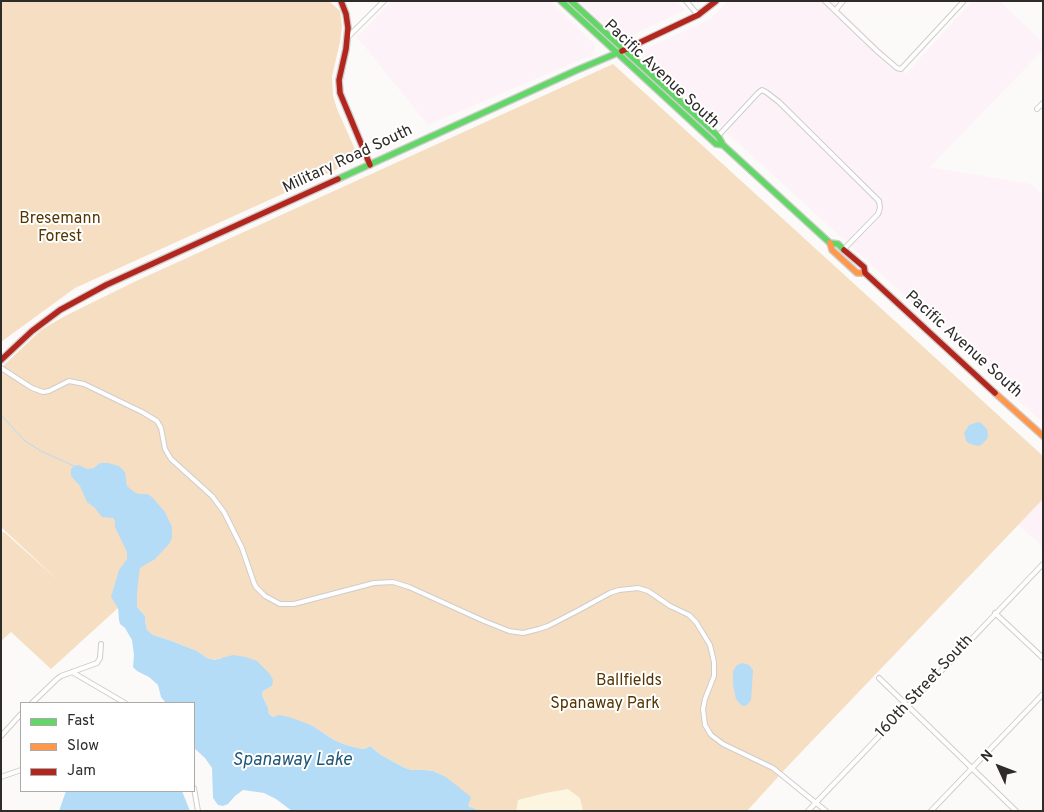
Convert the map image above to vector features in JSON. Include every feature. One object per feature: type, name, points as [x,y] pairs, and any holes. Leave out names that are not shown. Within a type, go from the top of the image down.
[{"type":"main road","points":[[341,1],[348,22],[348,38],[339,80],[340,93],[370,165]]},
{"type":"main road","name":"Pacific Avenue South","points":[[561,1],[716,144],[723,145]]},
{"type":"main road","name":"Pacific Avenue South","points":[[571,1],[718,136],[723,145],[830,242],[838,244],[864,267],[866,273],[1043,436]]},
{"type":"main road","name":"Military Road South","points":[[1,360],[37,327],[60,310],[106,285],[623,50],[698,15],[716,1]]},
{"type":"main road","name":"Pacific Avenue South","points":[[830,242],[832,250],[857,273],[866,273]]},
{"type":"street","points":[[348,38],[384,1]]},
{"type":"street","points":[[686,1],[698,15]]},
{"type":"street","points":[[825,1],[877,52],[900,69],[903,69],[963,2]]},
{"type":"street","points":[[835,11],[843,1]]},
{"type":"street","points":[[718,136],[762,90],[779,102],[879,201],[880,210],[878,214],[844,249]]},
{"type":"street","points":[[1037,109],[1043,103]]},
{"type":"street","points":[[1,368],[32,388],[43,392],[69,381],[84,384],[157,420],[161,428],[165,449],[171,459],[212,496],[224,512],[242,548],[256,587],[265,596],[280,604],[294,604],[374,582],[392,582],[408,587],[484,622],[509,631],[523,633],[548,626],[610,593],[638,588],[648,591],[693,618],[710,645],[714,662],[714,676],[704,699],[702,709],[705,725],[711,735],[723,744],[773,768],[826,811]]},
{"type":"street","name":"160th Street South","points":[[808,811],[1043,564]]},
{"type":"street","points":[[995,613],[1043,658]]},
{"type":"street","points":[[33,702],[57,679],[97,663],[100,658],[101,644]]},
{"type":"street","points":[[72,672],[123,702]]},
{"type":"street","points":[[879,678],[1016,811]]},
{"type":"street","points":[[931,811],[1043,694]]},
{"type":"street","points":[[1,736],[20,715]]},
{"type":"street","points":[[1,777],[20,770]]},
{"type":"street","points":[[195,792],[198,811]]},
{"type":"shaded area","points":[[392,1],[550,1],[592,42],[595,46],[594,52],[591,55],[428,125],[357,37]]},
{"type":"shaded area","points":[[579,1],[676,1],[685,10],[626,38],[618,38]]},
{"type":"shaded area","points":[[728,1],[832,1],[906,74],[972,1],[1000,1],[1043,43],[1043,50],[930,167],[1031,184],[1043,195],[1043,423],[644,57],[647,48],[709,20]]},
{"type":"shaded area","points":[[1043,499],[1043,547],[1018,525]]},
{"type":"green space","name":"Bresemann Forest","points":[[1,1],[329,1],[340,11],[342,26],[332,76],[333,96],[357,154],[353,162],[75,288],[1,342]]},
{"type":"green space","points":[[613,64],[1043,456],[1043,499],[747,811],[479,811],[468,806],[450,781],[433,771],[411,770],[381,755],[370,746],[362,749],[346,745],[334,740],[313,726],[273,717],[269,714],[262,695],[263,691],[272,686],[220,658],[214,660],[207,658],[197,651],[153,635],[147,630],[145,616],[137,607],[118,608],[51,669],[11,632],[1,641],[1,533],[4,532],[60,582],[1,527],[1,368],[41,330],[134,282]]},
{"type":"sand","points":[[568,789],[580,798],[583,811],[516,811],[518,800]]},
{"type":"water","points":[[978,422],[987,429],[988,436],[978,446],[966,441],[964,433],[969,425]]},
{"type":"water","name":"Spanaway Lake","points":[[100,463],[119,466],[125,472],[127,486],[134,492],[147,494],[152,497],[165,512],[172,527],[172,538],[169,544],[155,559],[140,568],[137,607],[145,616],[147,630],[153,635],[197,651],[207,658],[214,660],[233,655],[257,661],[270,674],[273,680],[272,686],[263,691],[262,695],[269,714],[273,717],[278,715],[295,719],[313,726],[334,740],[346,745],[362,749],[370,746],[381,755],[411,770],[433,771],[446,777],[471,797],[468,806],[480,811],[292,811],[264,793],[243,790],[228,804],[218,805],[213,798],[212,768],[195,749],[195,702],[165,702],[161,697],[158,685],[133,667],[132,640],[125,628],[120,624],[118,608],[111,597],[119,570],[127,559],[127,552],[115,527],[113,518],[102,517],[87,502],[80,486],[71,476],[71,469],[74,466],[79,465],[87,469],[94,468]]},
{"type":"water","points":[[743,663],[749,665],[753,670],[751,700],[744,706],[736,699],[733,685],[733,671],[737,665]]},
{"type":"water","points":[[66,792],[182,792],[190,811],[59,811]]},
{"type":"waterway","points":[[1,415],[25,441],[41,451],[74,466]]},
{"type":"traffic: fast","points":[[561,1],[716,144],[723,145]]},
{"type":"traffic: fast","points":[[571,1],[718,136],[723,145],[830,243],[838,244],[844,250]]},
{"type":"traffic: fast","points":[[338,179],[622,51]]},
{"type":"traffic: slow","points":[[830,243],[832,250],[857,273],[865,273]]},
{"type":"traffic: slow","points":[[995,393],[1043,436]]},
{"type":"traffic: jam","points":[[341,1],[346,14],[348,28],[346,49],[339,80],[340,93],[370,165]]},
{"type":"traffic: jam","points":[[622,51],[698,15],[716,1]]},
{"type":"traffic: jam","points":[[1,360],[32,331],[60,310],[106,285],[338,179]]},
{"type":"traffic: jam","points":[[844,250],[864,267],[865,273],[995,393]]},
{"type":"park label","name":"Ballfields","points":[[629,682]]},
{"type":"park label","name":"Spanaway Park","points":[[605,705]]}]
